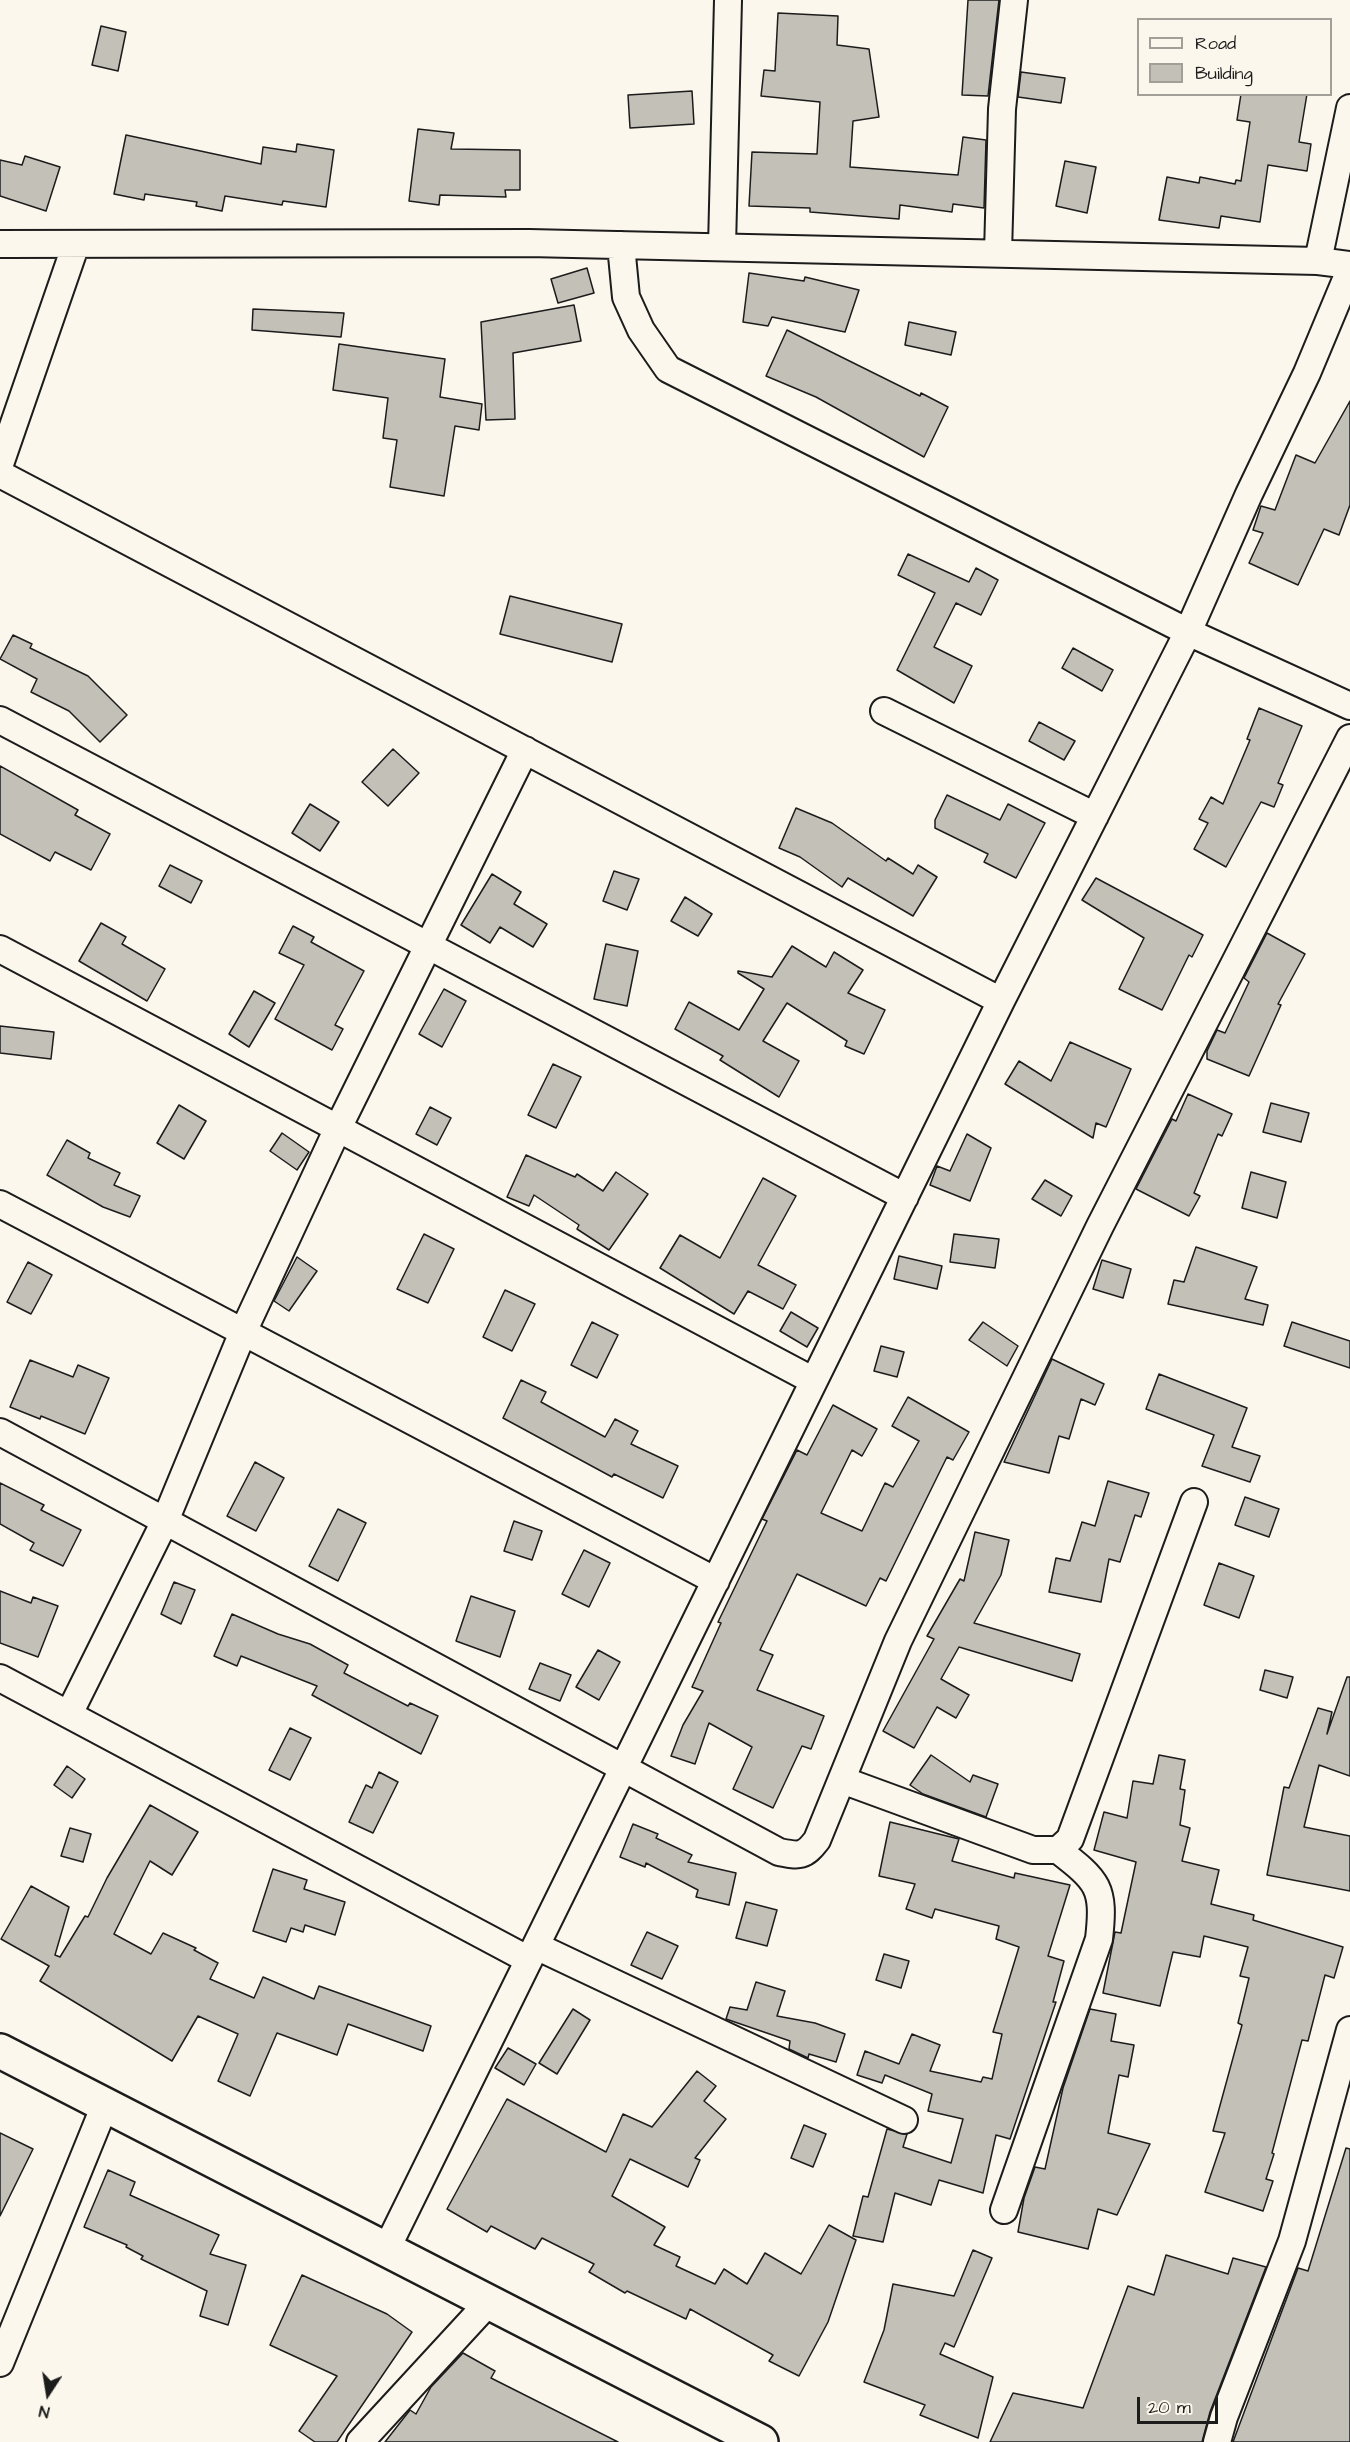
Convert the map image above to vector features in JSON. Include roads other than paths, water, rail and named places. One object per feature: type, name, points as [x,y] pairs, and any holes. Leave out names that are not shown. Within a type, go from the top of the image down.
[{"type":"main road","points":[[0,2051],[761,2442]]},
{"type":"street","points":[[722,247],[728,0]]},
{"type":"street","points":[[998,253],[1002,109],[1014,0]]},
{"type":"street","points":[[1318,261],[1350,108]]},
{"type":"street","points":[[0,244],[621,245],[1318,261],[1350,265]]},
{"type":"street","points":[[0,464],[76,244]]},
{"type":"street","points":[[621,245],[627,297],[640,330],[668,369],[1188,632],[1350,705]]},
{"type":"street","points":[[386,2250],[1001,1001],[1188,632],[1249,494],[1307,373],[1350,270]]},
{"type":"street","points":[[0,474],[1001,1001]]},
{"type":"street","points":[[884,711],[1095,816]]},
{"type":"street","points":[[0,720],[905,1197]]},
{"type":"street","points":[[0,1432],[779,1852],[797,1855],[808,1853],[817,1840],[898,1641],[1100,1226],[1350,738]]},
{"type":"street","points":[[69,1714],[165,1521],[243,1332],[338,1128],[525,750]]},
{"type":"street","points":[[0,950],[814,1381]]},
{"type":"street","points":[[0,1204],[716,1581]]},
{"type":"street","points":[[1058,1850],[1070,1839],[1194,1502]]},
{"type":"street","points":[[0,1677],[533,1953],[904,2120]]},
{"type":"street","points":[[842,1779],[1033,1850],[1058,1850],[1091,1875],[1102,1907],[1099,1939],[1004,2210]]},
{"type":"street","points":[[1217,2442],[1224,2417],[1292,2241],[1350,2030]]},
{"type":"street","points":[[0,2363],[10,2314],[105,2105]]},
{"type":"street","points":[[360,2442],[489,2302]]}]
